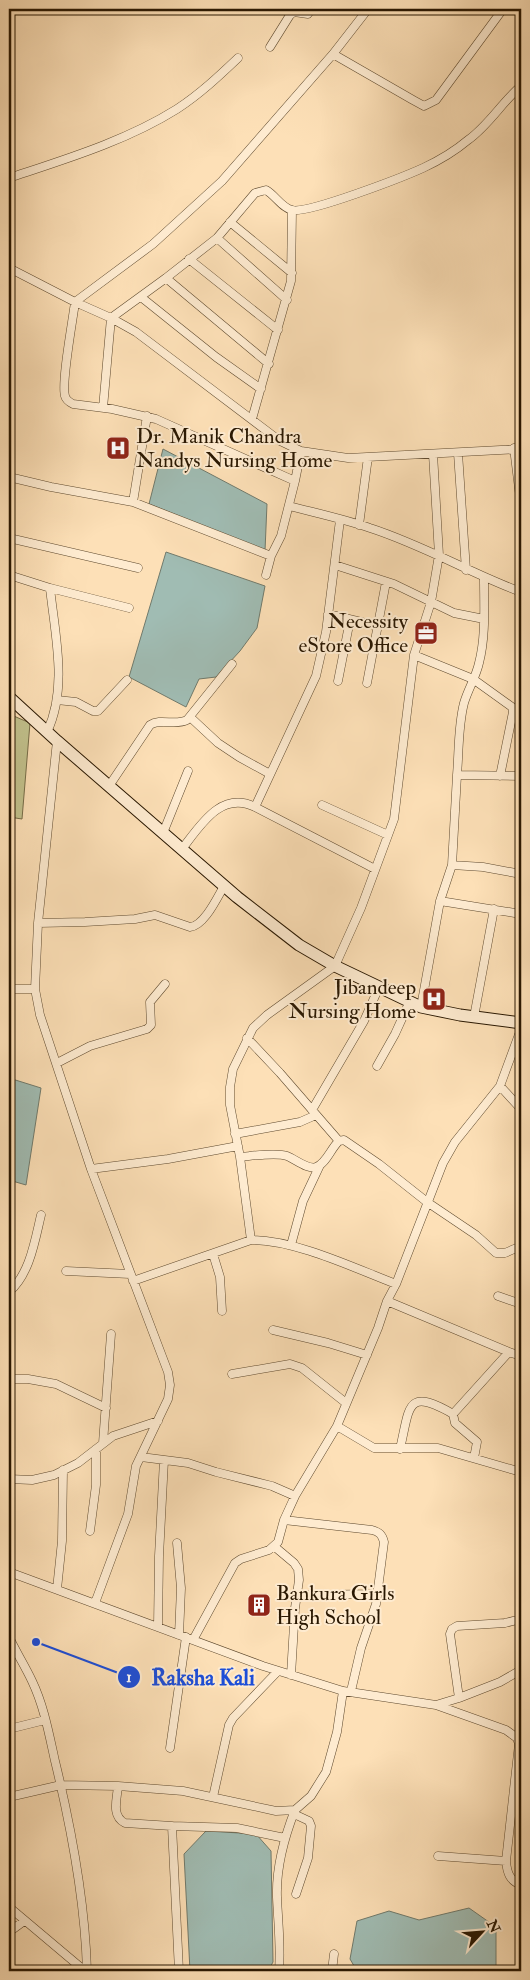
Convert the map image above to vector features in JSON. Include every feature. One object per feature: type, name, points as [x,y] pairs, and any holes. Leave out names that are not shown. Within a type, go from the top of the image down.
[{"type":"street","points":[[284,9],[290,15]]},
{"type":"street","points":[[270,48],[290,15],[294,12],[305,15],[308,14],[310,9]]},
{"type":"street","points":[[333,54],[424,106],[436,100],[502,9]]},
{"type":"street","points":[[295,481],[147,416],[73,404],[67,400],[64,394],[75,302],[153,244],[222,182],[333,54],[363,11]]},
{"type":"street","points":[[9,178],[64,160],[144,127],[178,108],[209,86],[238,58]]},
{"type":"street","points":[[111,318],[142,297],[216,238],[256,193],[261,190],[272,193],[287,208],[299,211],[345,198],[424,168],[468,141],[521,86]]},
{"type":"street","points":[[252,420],[287,300],[292,273],[292,210]]},
{"type":"street","points":[[230,222],[292,273]]},
{"type":"street","points":[[216,238],[287,300]]},
{"type":"street","points":[[189,259],[278,330]]},
{"type":"street","points":[[9,268],[136,332],[280,441],[301,451],[348,458],[518,448],[521,505]]},
{"type":"street","points":[[166,278],[269,364]]},
{"type":"street","points":[[142,297],[216,357],[261,389]]},
{"type":"street","points":[[103,408],[111,318]]},
{"type":"street","points":[[133,502],[147,416]]},
{"type":"street","points":[[266,575],[271,556],[281,536],[301,451]]},
{"type":"street","points":[[458,452],[466,570]]},
{"type":"street","points":[[252,1240],[240,1157],[230,1105],[233,1069],[253,1028],[267,1015],[335,966],[361,908],[388,835],[396,807],[414,655],[431,602],[439,555],[434,454]]},
{"type":"street","points":[[359,525],[368,457]]},
{"type":"street","points":[[9,477],[51,487],[133,502],[271,556]]},
{"type":"street","points":[[289,506],[359,525],[439,555],[466,570],[521,592]]},
{"type":"street","points":[[255,807],[316,676],[328,614],[340,520]]},
{"type":"street","points":[[9,538],[138,568]]},
{"type":"street","points":[[335,565],[386,582],[466,617],[484,619]]},
{"type":"street","points":[[9,575],[50,588],[130,608]]},
{"type":"street","points":[[422,1007],[440,901],[452,864],[461,719],[464,702],[479,662],[484,619],[484,578]]},
{"type":"street","points":[[367,683],[386,582]]},
{"type":"street","points":[[47,732],[54,718],[57,700],[58,667],[50,588]]},
{"type":"street","points":[[328,614],[378,626]]},
{"type":"street","points":[[338,681],[350,620]]},
{"type":"street","points":[[414,655],[473,679],[512,707],[514,712],[500,776]]},
{"type":"street","points":[[109,786],[150,725],[154,722],[182,723],[190,717],[232,664]]},
{"type":"street","points":[[57,700],[76,702],[93,711],[98,711],[127,680]]},
{"type":"street","points":[[9,697],[224,886],[299,945],[335,966],[422,1007],[474,1017],[521,1023]]},
{"type":"street","points":[[190,717],[218,743],[270,774]]},
{"type":"street","points":[[57,741],[38,922],[36,989],[40,1014],[91,1169],[168,1372],[170,1385],[168,1399],[136,1466],[128,1514],[95,1603]]},
{"type":"street","points":[[163,833],[188,771]]},
{"type":"street","points":[[457,775],[521,776]]},
{"type":"street","points":[[182,849],[214,811],[236,802],[246,802],[375,869]]},
{"type":"street","points":[[322,805],[388,835]]},
{"type":"street","points":[[452,864],[484,867],[521,874]]},
{"type":"street","points":[[38,922],[85,922],[135,919],[155,915],[190,927],[196,927],[202,921],[224,886]]},
{"type":"street","points":[[440,901],[521,914]]},
{"type":"street","points":[[474,1017],[494,909]]},
{"type":"street","points":[[57,1062],[90,1046],[148,1029],[150,1025],[150,1002],[165,984]]},
{"type":"street","points":[[235,1134],[300,1122],[314,1112],[364,1021],[379,986]]},
{"type":"street","points":[[9,989],[36,989]]},
{"type":"street","points":[[377,1066],[395,1034],[410,1001]]},
{"type":"street","points":[[186,1637],[234,1563],[269,1550],[278,1542],[284,1520],[294,1496],[337,1426],[387,1301],[396,1284],[443,1163],[455,1142],[500,1086],[521,1030]]},
{"type":"street","points":[[247,1038],[339,1141]]},
{"type":"street","points":[[500,1086],[521,1109]]},
{"type":"street","points":[[291,1245],[304,1200],[320,1165],[339,1141],[344,1140],[366,1154],[427,1202],[476,1235],[496,1253],[505,1253],[521,1246]]},
{"type":"street","points":[[91,1169],[176,1158],[238,1146]]},
{"type":"street","points":[[240,1157],[284,1155],[297,1160],[309,1168],[320,1165]]},
{"type":"street","points":[[9,1292],[21,1278],[42,1215]]},
{"type":"street","points":[[66,1271],[131,1277],[213,1254],[252,1240],[268,1240],[291,1245],[396,1284]]},
{"type":"street","points":[[213,1254],[220,1277],[222,1311]]},
{"type":"street","points":[[498,1296],[521,1304]]},
{"type":"street","points":[[387,1301],[521,1356]]},
{"type":"street","points":[[273,1330],[328,1342],[367,1355]]},
{"type":"street","points":[[103,1443],[111,1334]]},
{"type":"street","points":[[454,1414],[509,1352]]},
{"type":"street","points":[[232,1374],[290,1364],[296,1365],[346,1403]]},
{"type":"street","points":[[9,1379],[28,1379],[56,1384],[106,1408]]},
{"type":"street","points":[[400,1448],[407,1417],[415,1402],[430,1401],[454,1414],[456,1423],[477,1442],[474,1458]]},
{"type":"street","points":[[9,1479],[32,1480],[54,1475],[78,1463],[113,1436],[158,1421]]},
{"type":"street","points":[[337,1426],[374,1448],[438,1448],[520,1469]]},
{"type":"street","points":[[90,1531],[96,1485],[96,1450]]},
{"type":"street","points":[[141,1457],[188,1463],[272,1486],[294,1496]]},
{"type":"street","points":[[158,1627],[159,1556],[164,1460]]},
{"type":"street","points":[[57,1589],[62,1542],[63,1470]]},
{"type":"street","points":[[279,1971],[280,1940],[277,1883],[285,1838],[294,1812],[311,1796],[326,1772],[347,1691],[376,1604],[384,1542],[379,1532],[284,1520]]},
{"type":"street","points":[[170,1748],[186,1637],[177,1543]]},
{"type":"street","points":[[274,1547],[298,1569],[299,1580],[291,1675]]},
{"type":"street","points":[[9,1572],[278,1671],[347,1691],[436,1705],[506,1730],[519,1738],[506,1861],[507,1870],[512,1880],[521,1885]]},
{"type":"street","points":[[297,1595],[377,1594]]},
{"type":"street","points":[[459,1698],[450,1634],[452,1629],[458,1626],[521,1619]]},
{"type":"street","points":[[9,1637],[32,1682],[45,1720],[75,1845],[86,1929],[86,1971]]},
{"type":"street","points":[[436,1705],[500,1682],[521,1670],[521,1694]]},
{"type":"street","points":[[213,1796],[229,1725],[233,1718],[278,1671]]},
{"type":"street","points":[[9,1729],[45,1720]]},
{"type":"street","points":[[9,1797],[61,1785],[118,1786],[183,1791],[276,1811],[294,1812],[309,1820],[311,1826],[307,1866],[296,1894]]},
{"type":"street","points":[[118,1786],[116,1812],[121,1822],[125,1824],[244,1828],[285,1838]]},
{"type":"street","points":[[172,1826],[180,1971]]},
{"type":"street","points":[[438,1856],[506,1861]]},
{"type":"street","points":[[9,1907],[86,1971]]},
{"type":"street","points":[[9,1932],[24,1921]]},
{"type":"street","points":[[332,1971],[334,1954]]},
{"type":"green space","points":[[9,714],[30,723],[22,819],[9,817]]},
{"type":"water","points":[[163,449],[267,504],[265,551],[149,504]]},
{"type":"water","points":[[166,552],[265,586],[257,628],[240,651],[216,677],[199,679],[186,707],[129,677]]},
{"type":"water","points":[[9,1078],[41,1088],[26,1185],[9,1180]]},
{"type":"water","points":[[206,1831],[256,1834],[271,1851],[273,1962],[268,1971],[190,1971],[184,1854]]},
{"type":"water","points":[[469,1908],[496,1927],[496,1971],[357,1971],[350,1959],[357,1921],[389,1911],[419,1920]]},
{"type":"place","name":"Dr. Manik Chandra Nandys Nursing Home","points":[[118,448]]},
{"type":"place","name":"Necessity eStore Office","points":[[426,633]]},
{"type":"place","name":"Jibandeep Nursing Home","points":[[434,999]]},
{"type":"place","name":"Bankura Girls High School","points":[[259,1605]]},
{"type":"place","name":"Raksha Kali","points":[[36,1642]]}]
